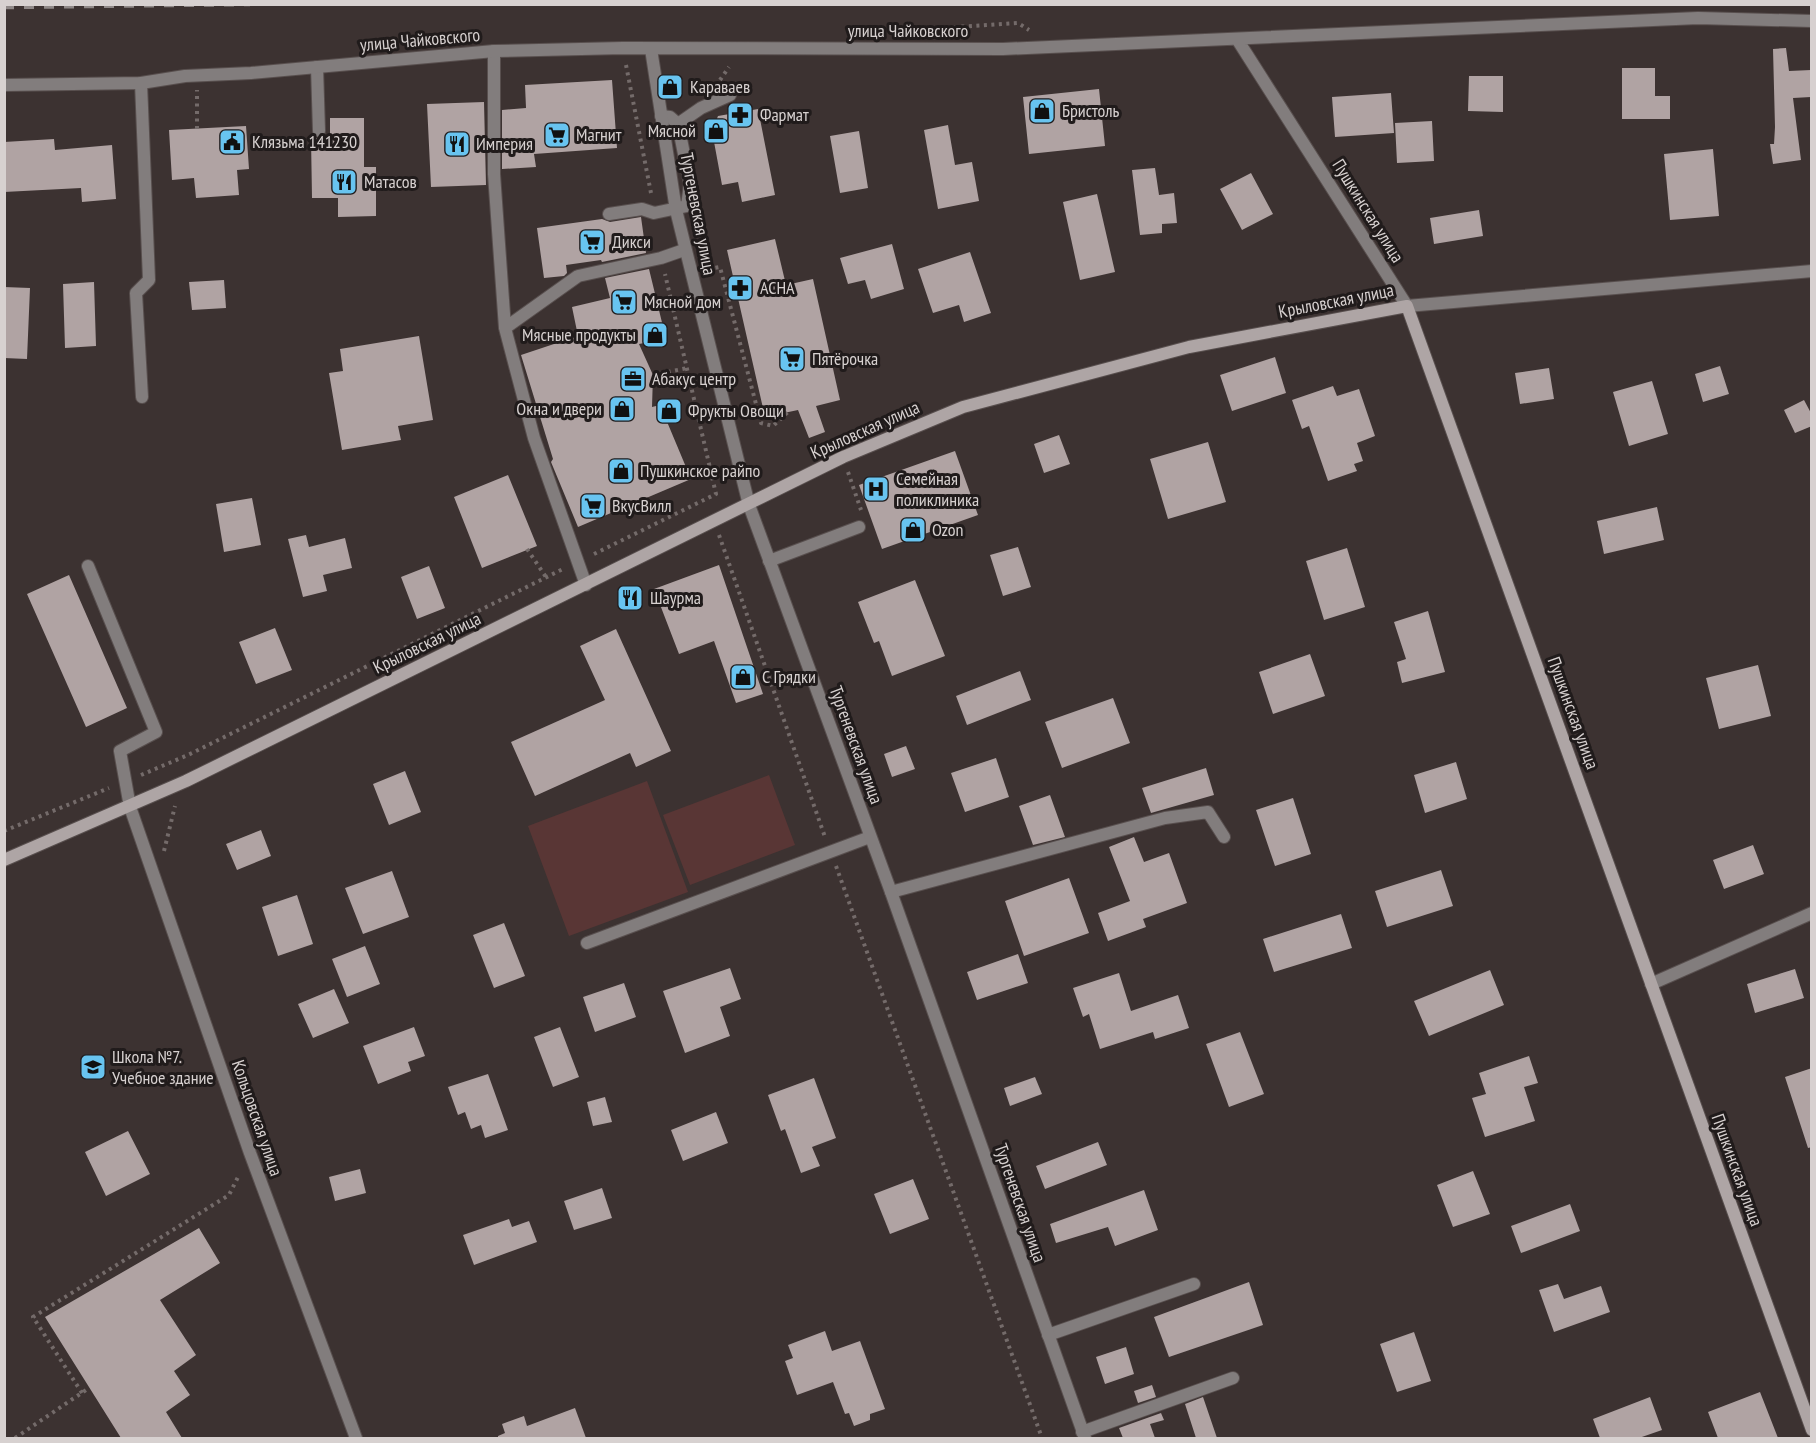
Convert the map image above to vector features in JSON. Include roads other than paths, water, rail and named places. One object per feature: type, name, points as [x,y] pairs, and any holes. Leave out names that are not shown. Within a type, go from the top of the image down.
[{"type":"street","name":"улица Чайковского","points":[[4,85],[141,83],[197,76],[494,51],[1003,49],[1698,18],[1812,21]]},
{"type":"street","name":"Пушкинская улица","points":[[1237,39],[1407,306],[1812,1430]]},
{"type":"street","name":"Тургеневская улица","points":[[651,49],[684,250],[749,505],[891,892],[1083,1435]]},
{"type":"street","points":[[494,51],[494,174],[505,328],[534,438],[576,563],[586,585]]},
{"type":"street","points":[[317,67],[319,131]]},
{"type":"street","points":[[141,83],[149,280],[136,292],[142,397]]},
{"type":"street","points":[[678,123],[730,95]]},
{"type":"street","points":[[609,214],[642,209],[654,213],[687,206],[690,197],[686,159],[678,123],[670,117],[661,116]]},
{"type":"street","points":[[505,328],[578,276],[661,258],[684,250]]},
{"type":"street","name":"Крыловская улица","points":[[4,860],[130,807],[843,457],[963,407],[1189,347],[1407,306],[1812,271]]},
{"type":"street","points":[[769,561],[860,527]]},
{"type":"street","name":"Кольцовская улица","points":[[88,566],[156,732],[120,752],[127,780],[130,807],[250,1153],[356,1438]]},
{"type":"street","points":[[891,892],[1165,818],[1208,812],[1224,837]]},
{"type":"street","points":[[587,943],[870,837]]},
{"type":"street","points":[[1652,984],[1812,913]]},
{"type":"street","points":[[1048,1335],[1194,1284]]},
{"type":"street","points":[[1083,1435],[1233,1378]]},
{"type":"railway","points":[[4,7],[250,4]]},
{"type":"place","name":"Караваев","points":[[670,87]]},
{"type":"place","name":"Бристоль","points":[[1042,111]]},
{"type":"place","name":"Фармат","points":[[740,115]]},
{"type":"place","name":"Мясной","points":[[716,131]]},
{"type":"place","name":"Магнит","points":[[557,135]]},
{"type":"place","name":"Клязьма 141230","points":[[232,142]]},
{"type":"place","name":"Империя","points":[[457,144]]},
{"type":"place","name":"Матасов","points":[[344,182]]},
{"type":"place","name":"Дикси","points":[[592,242]]},
{"type":"place","name":"АСНА","points":[[740,288]]},
{"type":"place","name":"Мясной дом","points":[[624,302]]},
{"type":"place","name":"Мясные продукты","points":[[655,335]]},
{"type":"place","name":"Пятёрочка","points":[[792,359]]},
{"type":"place","name":"Абакус центр","points":[[633,379]]},
{"type":"place","name":"Окна и двери","points":[[622,409]]},
{"type":"place","name":"Фрукты Овощи","points":[[669,411]]},
{"type":"place","name":"Пушкинское райпо","points":[[621,471]]},
{"type":"place","name":"Семейная поликлиника","points":[[876,489]]},
{"type":"place","name":"ВкусВилл","points":[[593,506]]},
{"type":"place","name":"Ozon","points":[[913,530]]},
{"type":"place","name":"Шаурма","points":[[630,598]]},
{"type":"place","name":"С Грядки","points":[[743,677]]},
{"type":"place","name":"Школа №7. Учебное здание","points":[[93,1067]]}]
